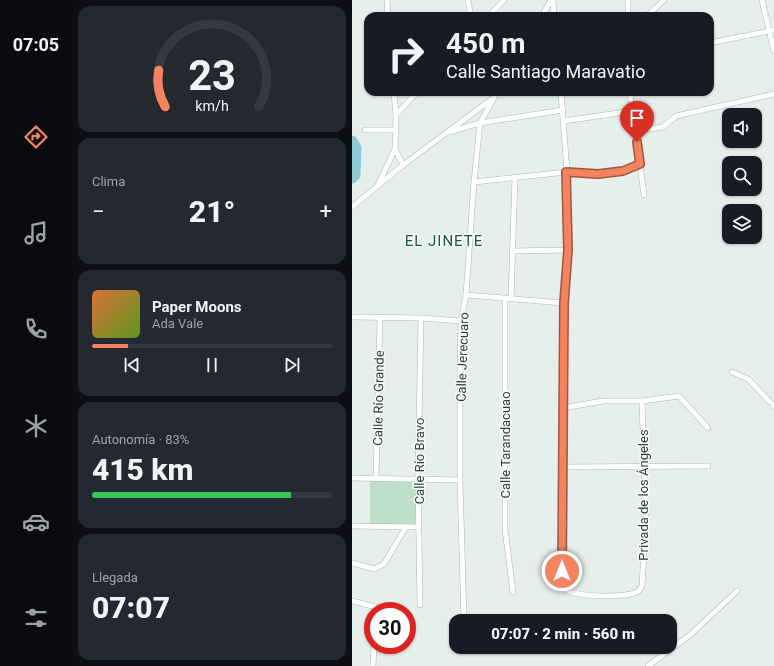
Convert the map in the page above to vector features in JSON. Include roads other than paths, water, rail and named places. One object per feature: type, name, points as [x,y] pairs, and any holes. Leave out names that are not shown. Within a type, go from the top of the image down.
[{"type":"street","points":[[387,0],[388,12]]},
{"type":"street","points":[[468,0],[470,12]]},
{"type":"street","points":[[493,12],[504,0]]},
{"type":"street","points":[[544,12],[552,0]]},
{"type":"street","points":[[552,0],[554,12]]},
{"type":"street","points":[[628,0],[628,12]]},
{"type":"street","points":[[651,12],[664,0]]},
{"type":"street","points":[[762,0],[772,30],[774,51]]},
{"type":"street","points":[[714,42],[772,30]]},
{"type":"street","points":[[636,131],[663,127],[676,116],[774,94]]},
{"type":"street","points":[[376,188],[395,149],[396,115],[394,96]]},
{"type":"street","points":[[396,115],[413,96]]},
{"type":"street","points":[[352,207],[403,165],[493,96]]},
{"type":"street","name":"Calle Jerecuaro","points":[[464,614],[460,480],[461,321],[466,295],[480,123],[495,96]]},
{"type":"street","points":[[561,96],[564,121],[568,250],[564,303],[562,468],[708,466]]},
{"type":"street","points":[[630,96],[644,195]]},
{"type":"street","points":[[446,133],[480,123],[563,110]]},
{"type":"street","points":[[564,121],[632,111]]},
{"type":"street","points":[[365,130],[396,130]]},
{"type":"street","points":[[395,149],[403,165]]},
{"type":"street","points":[[474,182],[566,172],[598,174],[623,171],[640,164]]},
{"type":"street","points":[[511,299],[515,177]]},
{"type":"street","points":[[513,251],[568,250]]},
{"type":"street","points":[[466,295],[564,303]]},
{"type":"street","name":"Calle Tarandacuao","points":[[505,298],[505,529],[513,592]]},
{"type":"street","points":[[352,317],[421,318],[461,321]]},
{"type":"street","name":"Calle Río Grande","points":[[376,478],[380,317]]},
{"type":"street","name":"Calle Río Bravo","points":[[420,605],[418,478],[421,318]]},
{"type":"street","points":[[732,372],[748,379],[774,406]]},
{"type":"street","points":[[563,408],[603,401],[642,401],[680,396],[708,428]]},
{"type":"street","name":"Privada de los Ángeles","points":[[562,468],[562,586],[566,590],[587,596],[636,593],[642,585],[646,524],[642,401]]},
{"type":"street","points":[[352,478],[418,478],[460,480]]},
{"type":"street","points":[[352,526],[419,527]]},
{"type":"street","points":[[352,564],[374,569],[384,564],[406,527]]},
{"type":"street","points":[[648,666],[690,635],[737,591]]},
{"type":"street","points":[[352,601],[364,605]]},
{"type":"street","points":[[373,666],[374,654]]},
{"type":"waterway","points":[[352,141],[356,148],[355,175],[352,178]]},
{"type":"district","name":"EL JINETE","points":[[444,241]]}]
